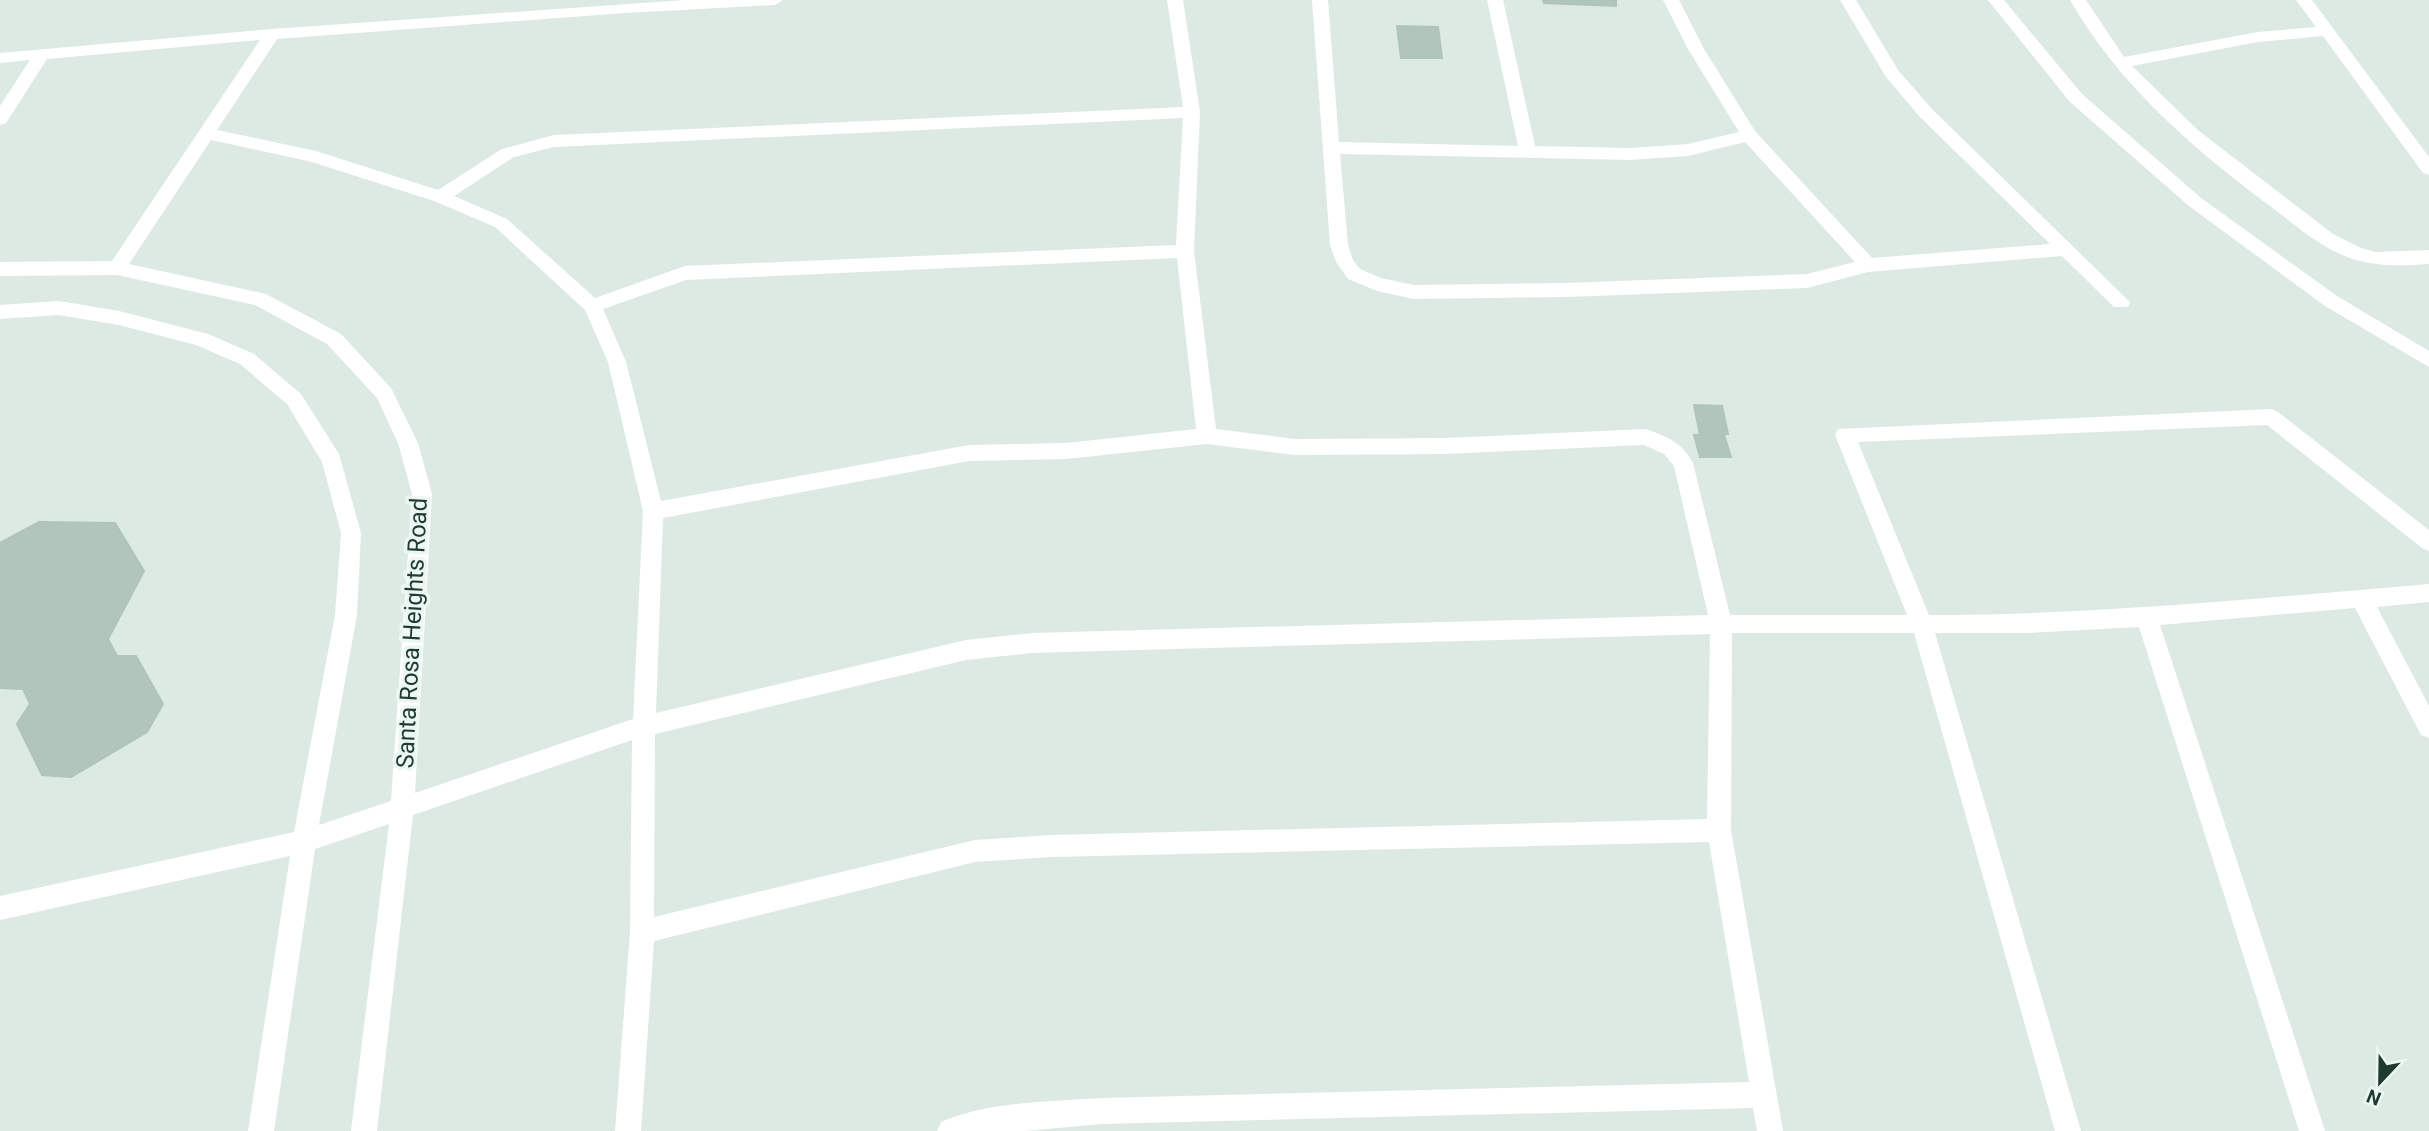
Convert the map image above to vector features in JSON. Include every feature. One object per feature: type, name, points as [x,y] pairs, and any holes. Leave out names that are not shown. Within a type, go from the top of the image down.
[{"type":"street","points":[[0,58],[272,34],[625,8],[775,0]]},
{"type":"street","points":[[1175,0],[1192,112],[1185,251],[1207,436]]},
{"type":"street","points":[[1320,0],[1339,245],[1345,262],[1354,274],[1377,285],[1414,292],[1566,290],[1807,281],[1868,265],[2066,248]]},
{"type":"street","points":[[1495,0],[1528,152]]},
{"type":"street","points":[[1671,0],[1696,49],[1749,135],[1868,265]]},
{"type":"street","points":[[1848,0],[1892,73],[1926,113],[2121,302]]},
{"type":"street","points":[[1996,0],[2076,98],[2195,202],[2331,301],[2429,360]]},
{"type":"street","points":[[2078,0],[2122,63],[2203,146],[2314,230],[2346,250],[2387,261],[2429,257]]},
{"type":"street","points":[[2304,0],[2429,169]]},
{"type":"street","points":[[2122,63],[2258,37],[2325,31]]},
{"type":"street","points":[[117,268],[272,34]]},
{"type":"street","points":[[0,119],[43,53]]},
{"type":"street","points":[[440,197],[508,153],[554,141],[1192,112]]},
{"type":"street","points":[[206,133],[291,150],[440,197],[501,222],[592,306],[617,362],[653,510],[644,726],[642,932],[628,1131]]},
{"type":"street","points":[[1330,148],[1630,154],[1688,150],[1749,135]]},
{"type":"street","points":[[592,306],[685,273],[1185,251]]},
{"type":"street","name":"Santa Rosa Heights Road","points":[[0,270],[117,268],[260,299],[334,339],[384,393],[408,443],[422,494],[402,808],[363,1131]]},
{"type":"street","points":[[0,312],[59,308],[119,318],[201,339],[247,359],[294,399],[332,460],[351,533],[346,615],[304,841],[261,1131]]},
{"type":"street","points":[[2068,1131],[1922,625],[1845,435],[2271,416],[2429,542]]},
{"type":"street","points":[[653,510],[969,453],[1066,450],[1207,436],[1295,447],[1446,446],[1646,437],[1671,448],[1683,463],[1721,624],[1719,830],[1770,1131]]},
{"type":"street","points":[[0,908],[304,841],[644,726],[966,650],[1032,643],[1721,624],[2029,624],[2147,617],[2429,593]]},
{"type":"street","points":[[2362,600],[2429,728]]},
{"type":"street","points":[[2147,617],[2312,1131]]},
{"type":"street","points":[[642,932],[975,851],[1051,846],[1719,830]]},
{"type":"street","points":[[950,1131],[999,1119],[1101,1111],[1764,1095]]},
{"type":"building","points":[[1543,0],[1616,0],[1616,6],[1544,3]]},
{"type":"building","points":[[1397,26],[1438,27],[1442,58],[1401,58]]},
{"type":"building","points":[[1694,405],[1722,406],[1728,434],[1700,435]]},
{"type":"building","points":[[1694,435],[1724,435],[1731,457],[1700,457]]},
{"type":"building","points":[[39,522],[115,523],[144,571],[108,639],[117,656],[136,656],[163,704],[147,732],[71,777],[42,775],[17,724],[30,704],[23,689],[0,688],[0,543]]}]
